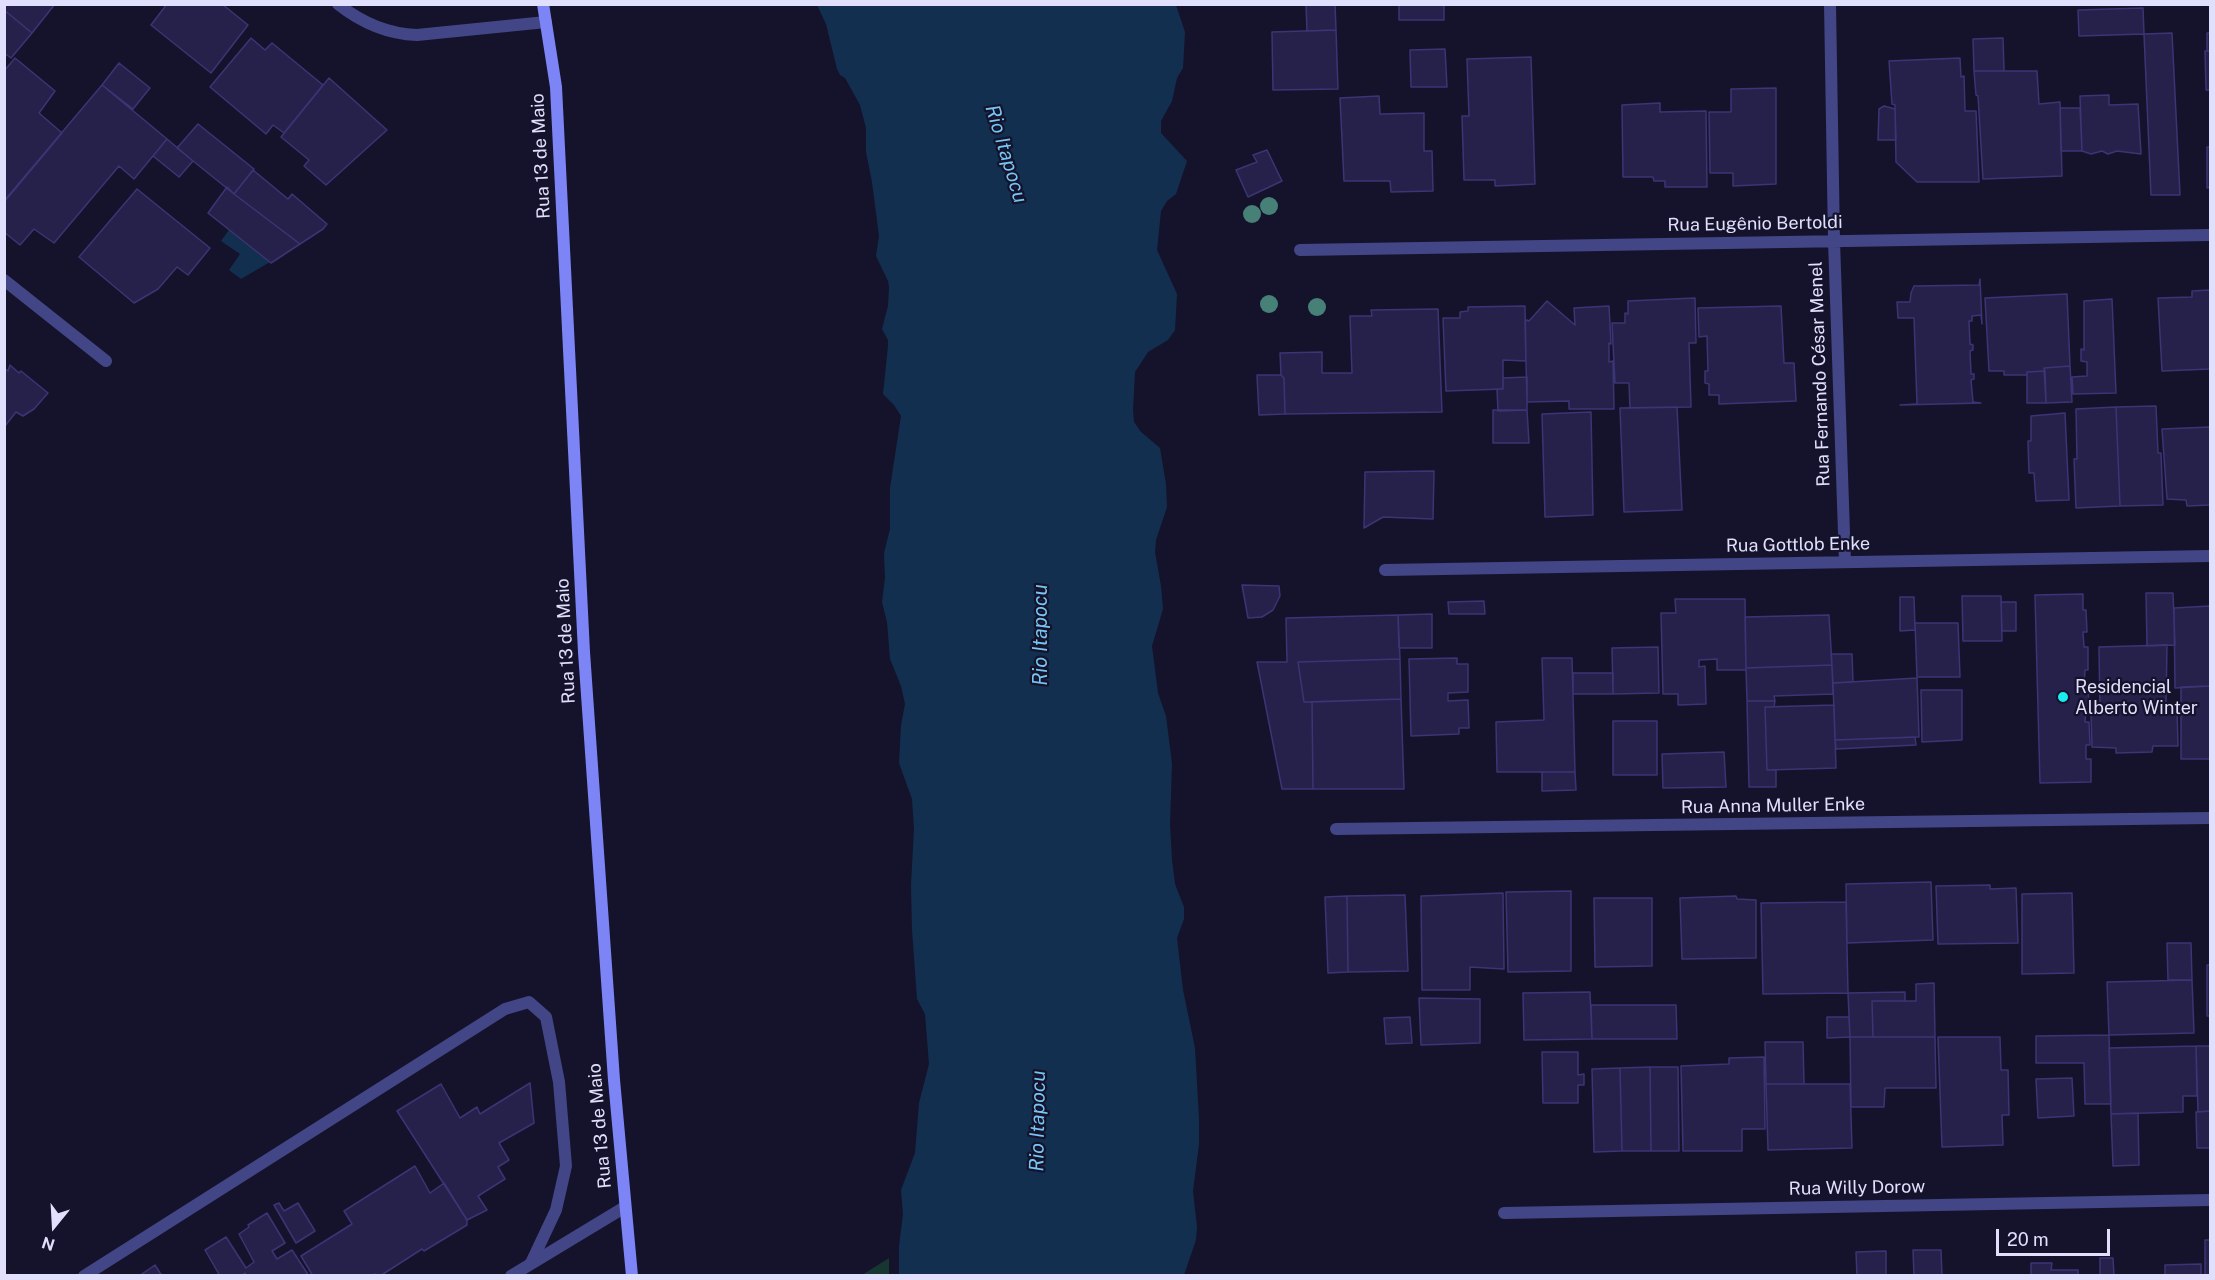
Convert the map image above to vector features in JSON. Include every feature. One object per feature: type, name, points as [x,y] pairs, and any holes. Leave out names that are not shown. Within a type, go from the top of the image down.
[{"type":"main road","name":"Rua 13 de Maio","points":[[543,4],[556,87],[584,652],[632,1275]]},
{"type":"street","points":[[338,4],[375,27],[395,34],[417,35],[546,22]]},
{"type":"street","name":"Rua Fernando César Menel","points":[[1830,4],[1834,241],[1845,562]]},
{"type":"street","name":"Rua Eugênio Bertoldi","points":[[1300,250],[2211,235]]},
{"type":"street","points":[[4,280],[106,361]]},
{"type":"street","name":"Rua Gottlob Enke","points":[[1385,570],[2211,556]]},
{"type":"street","name":"Rua Anna Muller Enke","points":[[1336,829],[2211,818]]},
{"type":"street","points":[[84,1275],[505,1009],[529,1002],[546,1017],[559,1082],[566,1166],[556,1210],[531,1263]]},
{"type":"street","name":"Rua Willy Dorow","points":[[1504,1213],[2211,1200]]},
{"type":"street","points":[[511,1275],[625,1207]]},
{"type":"green space","points":[[889,1258],[889,1275],[862,1275]]},
{"type":"water","name":"Rio Itapocu","points":[[817,5],[1176,5],[1185,32],[1183,68],[1177,78],[1172,101],[1161,121],[1161,133],[1187,161],[1176,194],[1167,201],[1161,211],[1157,250],[1177,294],[1175,330],[1168,340],[1148,352],[1135,372],[1133,410],[1134,422],[1141,432],[1160,448],[1166,484],[1167,507],[1156,540],[1155,552],[1163,609],[1152,646],[1158,693],[1166,716],[1172,764],[1170,824],[1172,860],[1175,884],[1184,907],[1184,919],[1177,938],[1183,990],[1195,1048],[1199,1119],[1199,1144],[1193,1191],[1196,1240],[1184,1275],[899,1275],[899,1246],[903,1214],[901,1190],[915,1153],[919,1103],[929,1064],[925,1014],[917,999],[912,930],[911,885],[914,829],[912,799],[899,763],[901,725],[905,704],[901,686],[890,659],[887,622],[882,602],[885,578],[884,553],[890,529],[890,488],[901,416],[883,394],[888,340],[882,329],[888,306],[889,287],[876,256],[879,236],[866,152],[866,128],[860,105],[845,78],[837,69],[826,24]]},
{"type":"water","points":[[229,230],[270,262],[241,279],[229,270],[240,254],[221,241]]},
{"type":"building","points":[[4,4],[55,4],[32,33],[4,10]]},
{"type":"building","points":[[167,4],[222,4],[248,25],[211,73],[151,25]]},
{"type":"building","points":[[1306,4],[1335,4],[1336,30],[1307,31]]},
{"type":"building","points":[[1399,4],[1444,4],[1444,20],[1399,20]]},
{"type":"building","points":[[2143,8],[2144,34],[2079,36],[2078,10]]},
{"type":"building","points":[[4,10],[32,33],[11,58],[4,53]]},
{"type":"building","points":[[1336,30],[1338,89],[1273,90],[1272,32]]},
{"type":"building","points":[[2172,33],[2180,195],[2151,195],[2144,34]]},
{"type":"building","points":[[2207,33],[2210,33],[2210,51],[2207,51]]},
{"type":"building","points":[[251,38],[265,50],[272,43],[323,85],[284,133],[273,125],[266,134],[210,87]]},
{"type":"building","points":[[2003,38],[2004,71],[1974,71],[1973,39]]},
{"type":"building","points":[[1445,49],[1447,87],[1411,87],[1410,50]]},
{"type":"building","points":[[2205,51],[2210,51],[2210,90],[2206,90]]},
{"type":"building","points":[[1531,57],[1535,184],[1495,186],[1495,180],[1464,180],[1462,116],[1469,116],[1467,59]]},
{"type":"building","points":[[15,58],[55,91],[39,113],[62,133],[5,201],[4,71]]},
{"type":"building","points":[[1960,58],[1961,77],[1964,76],[1965,111],[1976,111],[1979,182],[1917,182],[1896,162],[1895,105],[1892,104],[1889,61]]},
{"type":"building","points":[[119,63],[150,88],[133,109],[102,85]]},
{"type":"building","points":[[1974,71],[2037,71],[2039,104],[2060,102],[2062,176],[1983,179],[1978,96],[1976,95]]},
{"type":"building","points":[[329,78],[387,130],[326,185],[304,166],[309,160],[281,137]]},
{"type":"building","points":[[102,85],[167,139],[134,179],[119,166],[54,243],[34,229],[20,245],[4,232],[4,201]]},
{"type":"building","points":[[1776,88],[1776,184],[1733,186],[1733,173],[1710,173],[1709,112],[1731,112],[1731,89]]},
{"type":"building","points":[[2109,95],[2109,105],[2138,104],[2141,154],[2117,151],[2108,154],[2102,151],[2091,154],[2082,151],[2080,96]]},
{"type":"building","points":[[1379,96],[1380,114],[1424,113],[1424,151],[1432,151],[1433,191],[1391,192],[1390,181],[1344,181],[1340,98]]},
{"type":"building","points":[[1660,103],[1660,112],[1706,111],[1707,187],[1665,187],[1665,181],[1654,181],[1653,177],[1623,177],[1622,105]]},
{"type":"building","points":[[1884,106],[1895,109],[1896,140],[1878,140],[1879,109]]},
{"type":"building","points":[[2060,108],[2080,108],[2082,151],[2061,151]]},
{"type":"building","points":[[198,124],[254,169],[234,194],[177,148]]},
{"type":"building","points":[[167,139],[193,161],[179,177],[153,156]]},
{"type":"building","points":[[2207,147],[2210,147],[2210,187],[2207,188]]},
{"type":"building","points":[[1267,150],[1282,181],[1248,197],[1236,170],[1257,162],[1253,155]]},
{"type":"building","points":[[253,170],[288,199],[292,194],[327,224],[300,244],[234,194]]},
{"type":"building","points":[[227,187],[300,244],[271,263],[208,213]]},
{"type":"building","points":[[137,189],[210,248],[188,275],[177,267],[158,289],[134,303],[79,257]]},
{"type":"building","points":[[1980,279],[1982,324],[1981,315],[1972,316],[1972,321],[1969,321],[1970,344],[1973,345],[1973,350],[1970,351],[1971,374],[1974,374],[1974,379],[1971,380],[1973,402],[1981,403],[1900,405],[1917,404],[1914,318],[1898,318],[1897,302],[1910,302],[1914,286],[1979,285]]},
{"type":"building","points":[[2210,290],[2210,369],[2162,371],[2158,298],[2192,297],[2192,291]]},
{"type":"building","points":[[2067,294],[2070,366],[2044,368],[2045,371],[2027,372],[2027,375],[2004,375],[2004,371],[1989,371],[1985,298]]},
{"type":"building","points":[[1695,298],[1696,343],[1689,343],[1691,407],[1630,408],[1629,383],[1615,383],[1612,323],[1625,323],[1628,301]]},
{"type":"building","points":[[2112,299],[2116,393],[2073,394],[2072,377],[2087,376],[2087,362],[2081,361],[2081,349],[2084,350],[2084,301]]},
{"type":"building","points":[[1547,301],[1575,325],[1574,308],[1609,306],[1611,344],[1609,343],[1609,362],[1613,361],[1614,409],[1569,409],[1569,401],[1527,402],[1525,322],[1529,321]]},
{"type":"building","points":[[1525,306],[1526,361],[1503,360],[1503,389],[1446,391],[1443,318],[1460,318],[1460,312],[1468,311],[1468,307]]},
{"type":"building","points":[[1781,306],[1784,363],[1794,363],[1796,401],[1719,404],[1719,395],[1709,395],[1709,384],[1705,383],[1705,371],[1708,371],[1707,336],[1699,337],[1698,308]]},
{"type":"building","points":[[1438,309],[1442,412],[1285,414],[1284,378],[1281,375],[1280,353],[1322,352],[1322,373],[1352,373],[1350,316],[1372,316],[1371,310]]},
{"type":"building","points":[[10,365],[48,393],[34,409],[23,416],[16,412],[5,426],[4,368],[8,371]]},
{"type":"building","points":[[2070,366],[2072,402],[2046,403],[2044,368]]},
{"type":"building","points":[[2045,371],[2046,403],[2027,403],[2027,372]]},
{"type":"building","points":[[1257,375],[1281,375],[1284,378],[1285,414],[1259,415]]},
{"type":"building","points":[[1527,377],[1527,410],[1498,411],[1497,389],[1503,389],[1503,378]]},
{"type":"building","points":[[2156,406],[2163,505],[2120,506],[2116,407]]},
{"type":"building","points":[[1677,407],[1682,510],[1624,512],[1620,408]]},
{"type":"building","points":[[2116,407],[2120,506],[2076,508],[2074,459],[2077,459],[2076,409]]},
{"type":"building","points":[[1493,410],[1527,410],[1529,443],[1493,443]]},
{"type":"building","points":[[1591,412],[1593,515],[1545,517],[1542,414]]},
{"type":"building","points":[[2065,413],[2069,500],[2036,501],[2034,473],[2029,473],[2028,441],[2031,441],[2031,416]]},
{"type":"building","points":[[2210,427],[2210,505],[2187,506],[2186,500],[2167,499],[2162,429]]},
{"type":"building","points":[[1434,471],[1433,519],[1383,517],[1364,528],[1365,472]]},
{"type":"building","points":[[1242,585],[1279,586],[1280,596],[1273,610],[1262,617],[1248,618]]},
{"type":"building","points":[[2146,593],[2173,593],[2175,645],[2147,646]]},
{"type":"building","name":"Residencial Alberto Winter","points":[[2083,594],[2087,632],[2083,632],[2084,647],[2088,647],[2088,670],[2085,670],[2084,684],[2088,685],[2089,710],[2086,710],[2085,722],[2089,722],[2090,745],[2086,745],[2086,759],[2091,759],[2091,782],[2040,783],[2035,595]]},
{"type":"building","points":[[1962,596],[2001,596],[2002,641],[1963,641]]},
{"type":"building","points":[[1900,597],[1914,597],[1915,630],[1900,631]]},
{"type":"building","points":[[1675,599],[1745,599],[1746,670],[1717,670],[1717,659],[1699,660],[1699,667],[1705,666],[1706,704],[1678,705],[1678,694],[1663,694],[1661,613],[1676,613]]},
{"type":"building","points":[[1484,601],[1485,614],[1449,614],[1448,602]]},
{"type":"building","points":[[2001,602],[2016,602],[2016,631],[2002,631]]},
{"type":"building","points":[[2210,606],[2210,686],[2175,688],[2174,608]]},
{"type":"building","points":[[1432,614],[1432,648],[1399,648],[1398,615]]},
{"type":"building","points":[[1398,615],[1400,659],[1298,662],[1304,702],[1312,702],[1313,789],[1282,789],[1257,662],[1287,662],[1286,618]]},
{"type":"building","points":[[1829,615],[1832,665],[1746,668],[1745,617]]},
{"type":"building","points":[[1915,623],[1958,623],[1960,677],[1917,677]]},
{"type":"building","points":[[2167,645],[2166,703],[2170,704],[2170,709],[2177,709],[2178,746],[2153,746],[2152,752],[2116,753],[2116,748],[2092,747],[2091,712],[2100,712],[2099,647]]},
{"type":"building","points":[[1658,647],[1659,693],[1613,694],[1612,648]]},
{"type":"building","points":[[1831,654],[1852,654],[1853,682],[1833,683]]},
{"type":"building","points":[[1457,658],[1457,664],[1468,664],[1468,692],[1448,693],[1448,701],[1468,700],[1469,728],[1459,728],[1459,734],[1411,736],[1409,659]]},
{"type":"building","points":[[1542,658],[1572,658],[1575,772],[1497,772],[1496,722],[1544,720]]},
{"type":"building","points":[[1400,659],[1401,699],[1304,702],[1298,662]]},
{"type":"building","points":[[1832,665],[1833,694],[1774,696],[1775,701],[1747,701],[1746,668]]},
{"type":"building","points":[[1573,673],[1613,673],[1613,694],[1573,694]]},
{"type":"building","points":[[1917,678],[1919,737],[1835,740],[1833,683]]},
{"type":"building","points":[[2210,686],[2210,759],[2181,759],[2181,687]]},
{"type":"building","points":[[1921,690],[1962,690],[1962,740],[1922,742]]},
{"type":"building","points":[[1401,699],[1404,789],[1313,789],[1312,702]]},
{"type":"building","points":[[1747,701],[1775,701],[1774,707],[1765,707],[1767,770],[1776,770],[1776,787],[1749,787]]},
{"type":"building","points":[[1834,705],[1836,768],[1767,770],[1765,707]]},
{"type":"building","points":[[1613,721],[1657,721],[1657,775],[1613,775]]},
{"type":"building","points":[[1915,737],[1916,745],[1836,749],[1835,740]]},
{"type":"building","points":[[1724,752],[1726,787],[1663,788],[1662,754]]},
{"type":"building","points":[[1542,772],[1575,772],[1576,790],[1542,791]]},
{"type":"building","points":[[1931,882],[1933,940],[1847,943],[1846,884]]},
{"type":"building","points":[[1990,885],[1990,889],[2016,888],[2018,943],[1938,944],[1936,886]]},
{"type":"building","points":[[1571,891],[1571,971],[1508,972],[1506,892]]},
{"type":"building","points":[[1503,893],[1504,969],[1470,967],[1470,990],[1422,990],[1421,896]]},
{"type":"building","points":[[2072,893],[2074,973],[2022,974],[2022,894]]},
{"type":"building","points":[[1405,895],[1408,971],[1348,972],[1347,896]]},
{"type":"building","points":[[1347,896],[1348,972],[1328,973],[1325,897]]},
{"type":"building","points":[[1736,896],[1737,899],[1756,900],[1756,958],[1682,959],[1680,898]]},
{"type":"building","points":[[1594,898],[1652,898],[1652,966],[1595,967]]},
{"type":"building","points":[[1846,902],[1848,993],[1763,994],[1761,903]]},
{"type":"building","points":[[2167,943],[2191,943],[2192,980],[2168,980]]},
{"type":"building","points":[[2207,965],[2210,965],[2210,1016],[2207,1016]]},
{"type":"building","points":[[2192,980],[2194,1033],[2109,1035],[2107,982]]},
{"type":"building","points":[[1934,983],[1935,1037],[1873,1037],[1872,1001],[1916,1001],[1916,984]]},
{"type":"building","points":[[1590,992],[1592,1039],[1524,1040],[1523,993]]},
{"type":"building","points":[[1905,992],[1905,1001],[1872,1001],[1873,1037],[1850,1037],[1848,993]]},
{"type":"building","points":[[1419,998],[1480,999],[1480,1043],[1421,1045]]},
{"type":"building","points":[[1591,1005],[1676,1005],[1677,1039],[1592,1039]]},
{"type":"building","points":[[1410,1017],[1412,1043],[1386,1044],[1384,1018]]},
{"type":"building","points":[[1827,1017],[1849,1017],[1850,1037],[1827,1038]]},
{"type":"building","points":[[2109,1035],[2111,1104],[2085,1104],[2084,1063],[2036,1063],[2036,1036]]},
{"type":"building","points":[[1850,1037],[1935,1037],[1936,1088],[1885,1088],[1884,1107],[1851,1107]]},
{"type":"building","points":[[1938,1037],[2000,1037],[2001,1070],[2008,1070],[2009,1115],[2002,1115],[2003,1145],[1942,1147]]},
{"type":"building","points":[[1765,1042],[1803,1042],[1804,1084],[1766,1084]]},
{"type":"building","points":[[2196,1046],[2210,1046],[2210,1111],[2198,1112]]},
{"type":"building","points":[[2196,1046],[2197,1096],[2183,1096],[2183,1112],[2111,1114],[2109,1048]]},
{"type":"building","points":[[1542,1052],[1578,1052],[1578,1075],[1584,1074],[1584,1085],[1578,1085],[1578,1103],[1543,1103]]},
{"type":"building","points":[[1764,1057],[1765,1129],[1742,1129],[1742,1151],[1683,1151],[1681,1066],[1729,1064],[1729,1058]]},
{"type":"building","points":[[1650,1067],[1678,1067],[1679,1151],[1651,1151]]},
{"type":"building","points":[[1650,1067],[1651,1151],[1622,1151],[1620,1068]]},
{"type":"building","points":[[1620,1068],[1622,1151],[1594,1152],[1592,1069]]},
{"type":"building","points":[[2072,1078],[2074,1116],[2038,1118],[2036,1079]]},
{"type":"building","points":[[530,1083],[534,1123],[499,1143],[509,1160],[498,1167],[505,1179],[478,1196],[487,1210],[467,1220],[397,1111],[441,1084],[460,1118],[477,1107],[480,1114]]},
{"type":"building","points":[[1766,1084],[1850,1084],[1852,1148],[1768,1150]]},
{"type":"building","points":[[2210,1111],[2210,1148],[2197,1148],[2196,1112]]},
{"type":"building","points":[[2138,1113],[2139,1165],[2113,1166],[2111,1114]]},
{"type":"building","points":[[415,1166],[430,1193],[444,1183],[467,1220],[467,1225],[424,1251],[422,1249],[380,1276],[375,1274],[372,1276],[313,1276],[301,1256],[352,1224],[344,1211]]},
{"type":"building","points":[[279,1203],[284,1211],[298,1203],[315,1231],[296,1243],[274,1205]]},
{"type":"building","points":[[267,1213],[285,1243],[272,1251],[277,1259],[292,1250],[309,1276],[246,1276],[245,1273],[241,1276],[220,1276],[205,1250],[226,1237],[246,1268],[254,1262],[239,1234],[249,1227],[248,1225]]},
{"type":"building","points":[[2205,1240],[2210,1240],[2210,1276],[2205,1276]]},
{"type":"building","points":[[1913,1250],[1941,1250],[1942,1276],[1914,1276]]},
{"type":"building","points":[[1886,1251],[1886,1276],[1857,1276],[1856,1252]]},
{"type":"building","points":[[2100,1258],[2113,1258],[2114,1276],[2100,1276]]},
{"type":"building","points":[[2031,1263],[2052,1263],[2051,1270],[2078,1270],[2078,1276],[2031,1276]]},
{"type":"building","points":[[2201,1264],[2201,1276],[2165,1276],[2165,1265]]},
{"type":"building","points":[[155,1265],[162,1276],[139,1276]]},
{"type":"place","name":"Residencial Alberto Winter","points":[[2063,697]]}]
